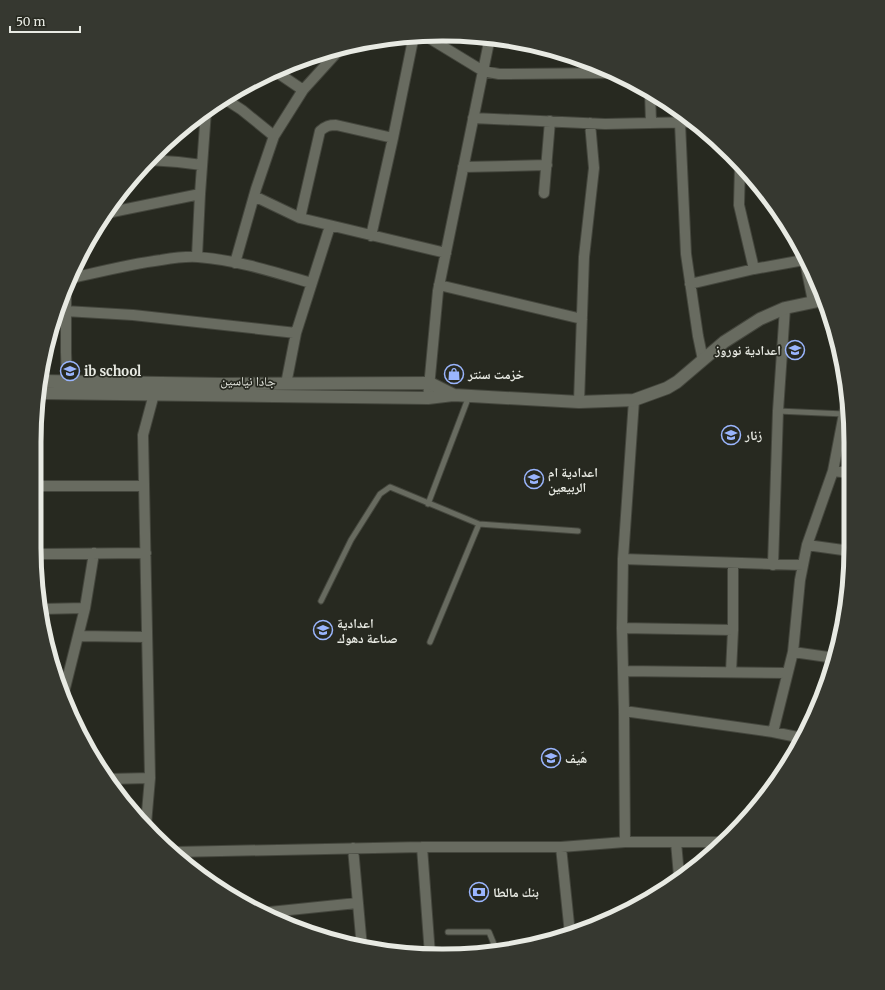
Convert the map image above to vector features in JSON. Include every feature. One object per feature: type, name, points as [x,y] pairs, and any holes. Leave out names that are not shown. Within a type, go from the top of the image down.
[{"type":"street","points":[[435,41],[483,70],[499,74],[599,73]]},
{"type":"street","points":[[371,236],[413,42]]},
{"type":"street","points":[[428,398],[439,285],[489,44]]},
{"type":"street","points":[[235,263],[254,196],[274,136],[303,90],[331,57]]},
{"type":"street","points":[[281,75],[303,90]]},
{"type":"street","points":[[650,99],[651,123]]},
{"type":"street","points":[[230,102],[274,136]]},
{"type":"street","points":[[473,118],[590,123],[685,123]]},
{"type":"street","points":[[197,257],[205,119]]},
{"type":"street","points":[[544,193],[550,121]]},
{"type":"street","points":[[579,402],[584,257],[594,168],[590,123]]},
{"type":"street","points":[[680,123],[686,254],[703,360]]},
{"type":"street","points":[[300,218],[320,131],[330,125],[336,125],[393,138]]},
{"type":"street","points":[[157,161],[202,165]]},
{"type":"street","points":[[463,167],[546,165]]},
{"type":"street","points":[[740,174],[739,205],[754,269]]},
{"type":"street","points":[[115,211],[200,194]]},
{"type":"street","points":[[254,196],[300,218],[446,253]]},
{"type":"street","points":[[286,384],[296,333],[330,226]]},
{"type":"street","points":[[77,278],[133,264],[181,257],[197,257],[265,269],[311,283]]},
{"type":"street","points":[[690,284],[799,257]]},
{"type":"street","points":[[439,285],[582,319]]},
{"type":"street","name":"جادا نیاسین","points":[[44,392],[428,398],[470,395],[579,402],[634,400],[667,388],[677,382],[724,342],[747,326],[785,308],[818,301]]},
{"type":"street","points":[[65,305],[67,382]]},
{"type":"street","points":[[773,565],[778,411],[785,308]]},
{"type":"street","points":[[65,311],[133,315],[296,333]]},
{"type":"street","name":"جادا نیاسین","points":[[46,381],[286,384],[430,383]]},
{"type":"street","points":[[430,383],[454,395]]},
{"type":"street","points":[[147,818],[150,778],[143,435],[154,394]]},
{"type":"street","points":[[625,842],[622,628],[624,559],[634,400]]},
{"type":"street","points":[[773,732],[793,652],[803,565],[807,545],[833,471],[843,419]]},
{"type":"street","points":[[833,471],[844,472]]},
{"type":"street","points":[[41,486],[144,486]]},
{"type":"street","points":[[807,545],[844,549]]},
{"type":"street","points":[[66,686],[86,608],[94,553]]},
{"type":"street","points":[[41,554],[146,553]]},
{"type":"street","points":[[624,559],[803,565]]},
{"type":"street","points":[[731,672],[733,630],[732,563]]},
{"type":"street","points":[[46,609],[86,608]]},
{"type":"street","points":[[622,628],[733,630]]},
{"type":"street","points":[[78,636],[148,637]]},
{"type":"street","points":[[793,652],[828,657]]},
{"type":"street","points":[[623,671],[787,673]]},
{"type":"street","points":[[624,711],[773,732],[796,737]]},
{"type":"street","points":[[115,779],[150,778]]},
{"type":"street","points":[[181,852],[422,847],[561,847],[625,842],[714,842]]},
{"type":"street","points":[[676,842],[679,871]]},
{"type":"street","points":[[422,847],[430,949]]},
{"type":"street","points":[[561,847],[569,929]]},
{"type":"street","points":[[353,848],[361,940]]},
{"type":"street","points":[[274,912],[357,903]]},
{"type":"lane","points":[[428,504],[470,395]]},
{"type":"lane","points":[[778,411],[843,414]]},
{"type":"lane","points":[[321,601],[351,540],[380,494],[390,487],[479,524],[578,530]]},
{"type":"lane","points":[[430,642],[479,524]]},
{"type":"lane","points":[[448,932],[489,932],[495,946]]},
{"type":"place","name":"اعدادية نوروز","points":[[795,350]]},
{"type":"place","name":"ib school","points":[[70,371]]},
{"type":"place","name":"خزمت سنتر","points":[[454,374]]},
{"type":"place","name":"زنار","points":[[731,435]]},
{"type":"place","name":"اعدادية ام الربيعين","points":[[534,479]]},
{"type":"place","name":"اعدادية صناعة دهوك","points":[[323,630]]},
{"type":"place","name":"هَيف","points":[[551,758]]},
{"type":"place","name":"بنك مالطا","points":[[479,892]]}]
